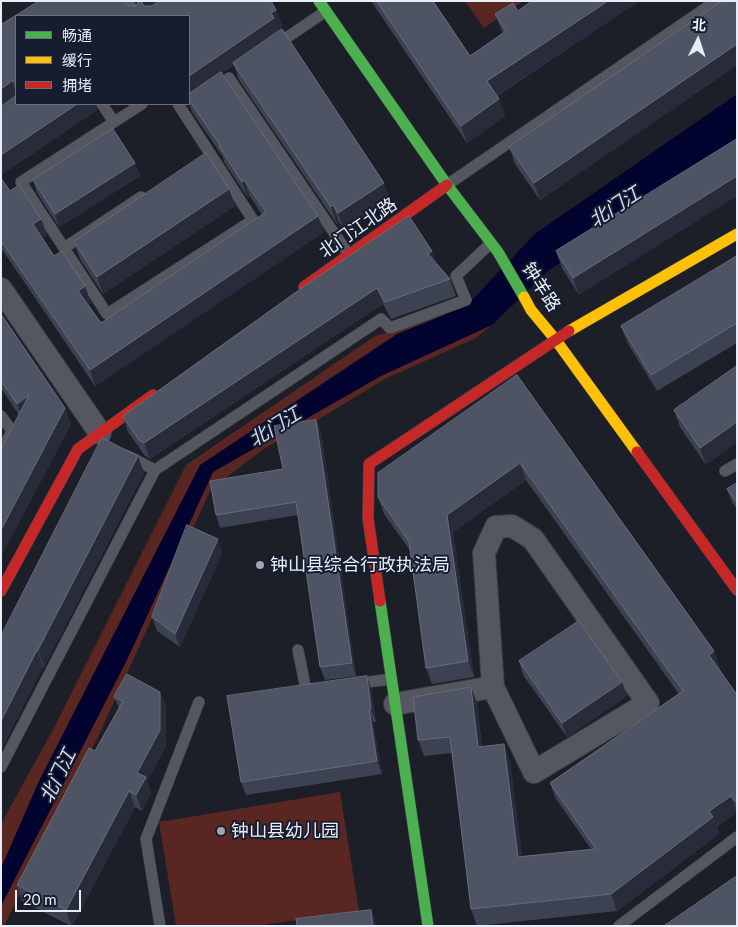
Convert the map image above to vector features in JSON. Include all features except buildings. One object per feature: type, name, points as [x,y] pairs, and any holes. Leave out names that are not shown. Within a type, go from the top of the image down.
[{"type":"street","name":"钟羊路","points":[[322,6],[494,247],[532,310],[737,590]]},
{"type":"street","name":"北门江北路","points":[[293,295],[448,185]]},
{"type":"street","points":[[428,926],[368,518],[369,464],[555,339],[737,234]]},
{"type":"street","points":[[1,289],[98,438]]},
{"type":"street","points":[[1,591],[78,449],[98,438],[164,387]]},
{"type":"street","points":[[512,526],[533,539],[648,703],[534,772],[493,687],[484,553],[496,527],[512,526]]},
{"type":"street","points":[[395,704],[493,687]]},
{"type":"lane","points":[[127,1],[136,15]]},
{"type":"lane","points":[[448,185],[716,1]]},
{"type":"lane","points":[[269,50],[322,6]]},
{"type":"lane","points":[[229,78],[350,255]]},
{"type":"lane","points":[[103,105],[114,122]]},
{"type":"lane","points":[[140,105],[21,182],[107,314],[253,220],[205,155],[183,106]]},
{"type":"lane","points":[[64,248],[153,189]]},
{"type":"lane","points":[[1,767],[155,470],[381,319],[390,328],[466,300],[456,276],[494,247]]},
{"type":"lane","points":[[1,416],[12,432],[1,452]]},
{"type":"lane","points":[[119,452],[155,470]]},
{"type":"lane","points":[[724,471],[737,464]]},
{"type":"lane","points":[[298,650],[306,690],[325,688]]},
{"type":"lane","points":[[344,685],[391,679]]},
{"type":"lane","points":[[160,926],[146,839],[199,702]]},
{"type":"lane","points":[[619,926],[737,837]]},
{"type":"shaded area","points":[[465,1],[523,1],[484,28]]},
{"type":"shaded area","points":[[472,300],[492,325],[476,338],[385,379],[311,424],[265,448],[211,489],[98,737],[4,926],[1,926],[1,824],[56,724],[186,465],[375,336],[444,315]]},
{"type":"shaded area","points":[[340,792],[359,911],[256,926],[176,926],[159,822]]},
{"type":"water","name":"北门江","points":[[737,94],[737,151],[549,270],[492,325],[381,376],[213,472],[127,660],[1,906],[1,868],[39,781],[200,465],[397,334],[444,315],[472,300],[536,233]]},
{"type":"traffic: fast","points":[[319,1],[447,185],[498,252],[524,297]]},
{"type":"traffic: fast","points":[[380,601],[428,926]]},
{"type":"traffic: slow","points":[[569,331],[737,234]]},
{"type":"traffic: slow","points":[[524,297],[531,310],[555,339],[637,452]]},
{"type":"traffic: jam","points":[[304,287],[447,185]]},
{"type":"traffic: jam","points":[[380,601],[368,518],[369,464],[569,331]]},
{"type":"traffic: jam","points":[[1,591],[78,449],[153,395]]},
{"type":"traffic: jam","points":[[637,452],[737,590]]},
{"type":"place","name":"钟山县综合行政执法局","points":[[260,565]]},
{"type":"place","name":"钟山县幼儿园","points":[[221,831]]}]
